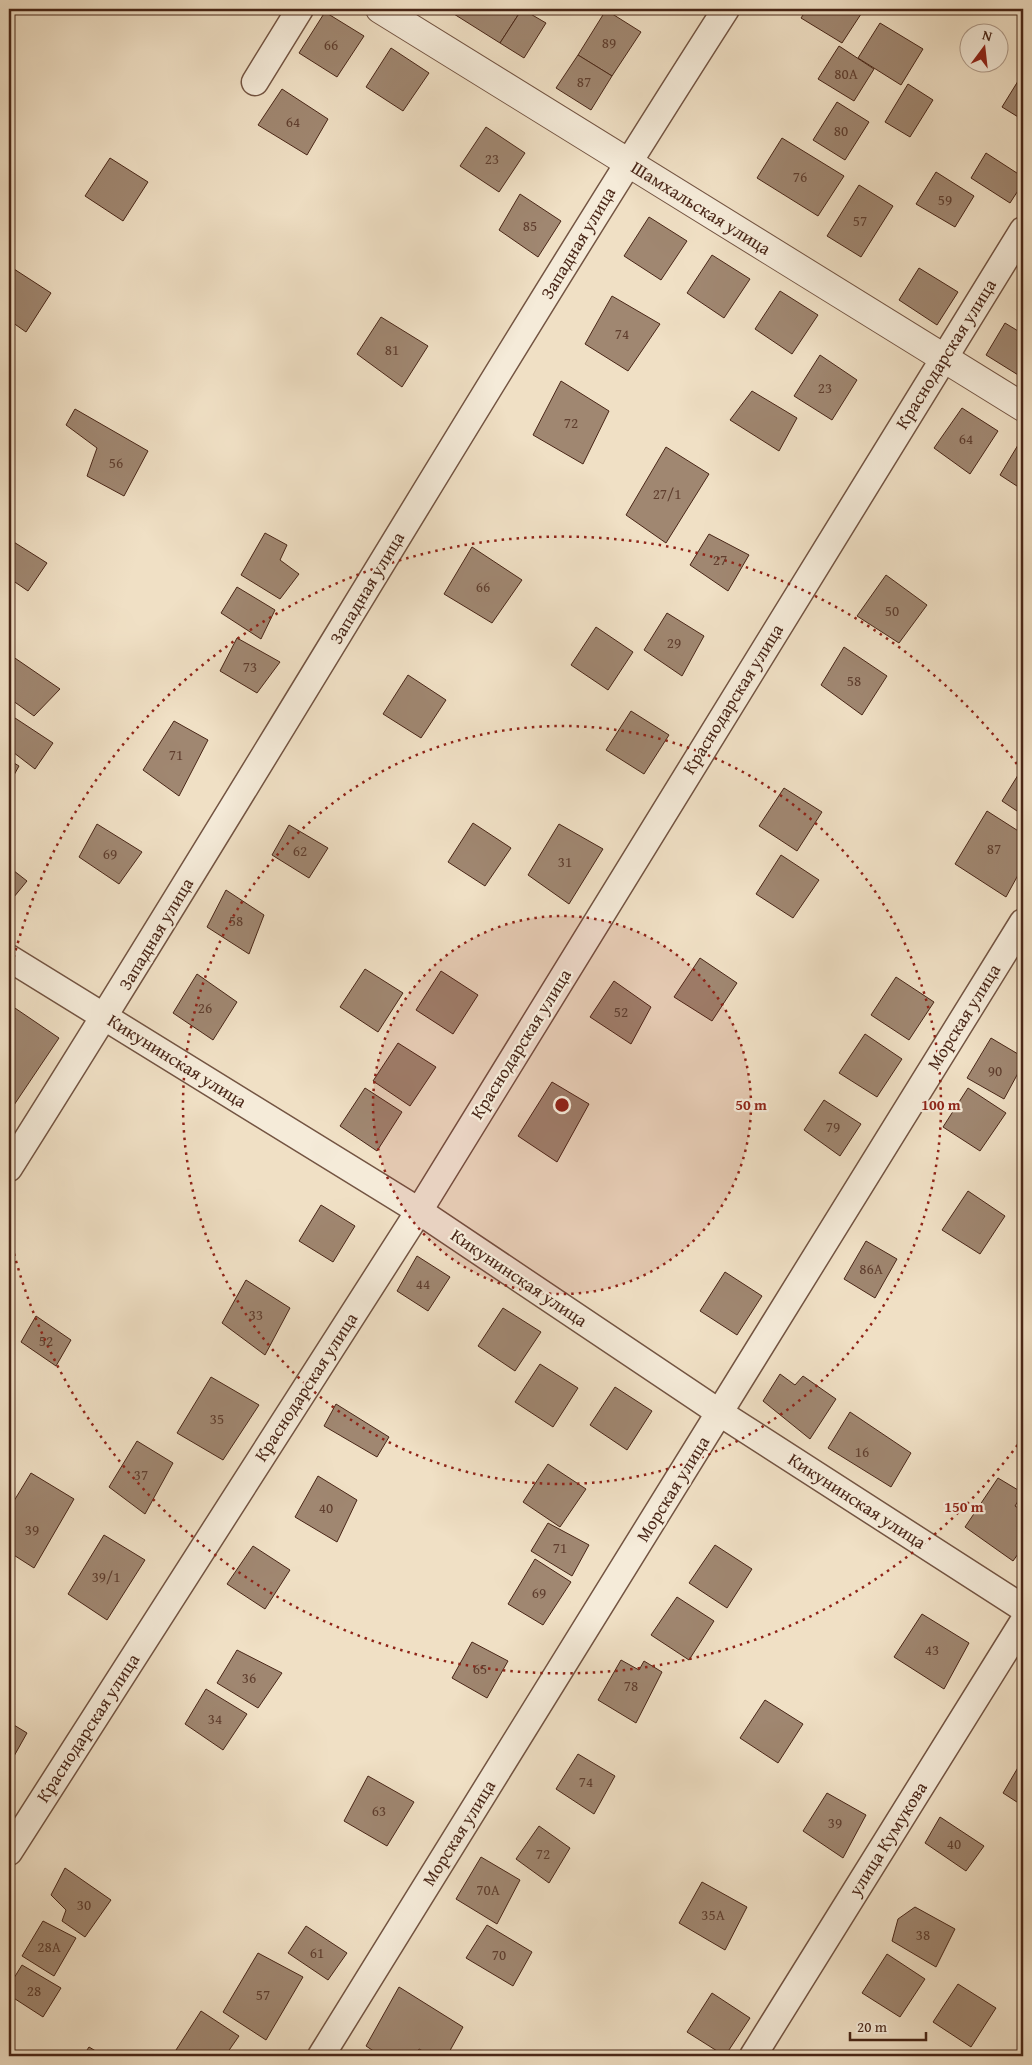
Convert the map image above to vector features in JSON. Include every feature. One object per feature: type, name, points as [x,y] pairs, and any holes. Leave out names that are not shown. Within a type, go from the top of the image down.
[{"type":"street","points":[[255,82],[300,9]]},
{"type":"street","name":"Шамхальская улица","points":[[380,9],[1023,408]]},
{"type":"street","name":"Западная улица","points":[[9,1168],[105,1016],[628,162],[726,9]]},
{"type":"street","name":"Краснодарская улица","points":[[9,1852],[419,1211],[1023,230]]},
{"type":"street","name":"Морская улица","points":[[321,2056],[1023,922]]},
{"type":"street","name":"Кикунинская улица","points":[[9,958],[419,1211],[720,1413],[1023,1608]]},
{"type":"street","name":"улица Кумукова","points":[[754,2056],[1023,1622]]},
{"type":"building","points":[[446,9],[522,9],[500,43]]},
{"type":"building","points":[[522,9],[546,23],[524,58],[500,43]]},
{"type":"building","points":[[807,9],[860,9],[863,11],[842,43],[801,18]]},
{"type":"building","points":[[606,10],[641,32],[612,76],[578,55]]},
{"type":"building","points":[[325,12],[364,36],[337,77],[299,53]]},
{"type":"building","points":[[880,23],[923,49],[901,85],[858,58]]},
{"type":"building","points":[[839,46],[874,69],[854,101],[818,79]]},
{"type":"building","points":[[391,48],[429,73],[403,111],[366,87]]},
{"type":"building","points":[[578,55],[612,76],[591,110],[556,88]]},
{"type":"building","points":[[1023,73],[1023,120],[1002,107]]},
{"type":"building","points":[[908,84],[933,100],[910,137],[885,122]]},
{"type":"building","points":[[282,89],[328,119],[307,155],[258,125]]},
{"type":"building","points":[[837,102],[869,122],[845,160],[813,140]]},
{"type":"building","points":[[486,127],[525,153],[499,192],[460,166]]},
{"type":"building","points":[[782,138],[844,176],[818,216],[757,178]]},
{"type":"building","points":[[986,153],[1023,177],[1023,183],[1010,203],[971,178]]},
{"type":"building","points":[[110,158],[148,182],[123,221],[85,196]]},
{"type":"building","points":[[936,172],[974,196],[955,227],[916,204]]},
{"type":"building","points":[[859,185],[893,206],[861,257],[827,236]]},
{"type":"building","points":[[520,194],[561,221],[538,257],[499,230]]},
{"type":"building","points":[[649,217],[687,241],[661,280],[624,256]]},
{"type":"building","points":[[712,255],[750,279],[724,318],[687,293]]},
{"type":"building","points":[[919,268],[958,292],[937,325],[899,300]]},
{"type":"building","points":[[14,269],[51,293],[26,332],[9,320],[9,276]]},
{"type":"building","points":[[780,291],[818,315],[792,354],[755,329]]},
{"type":"building","points":[[612,296],[660,324],[628,371],[585,344]]},
{"type":"building","points":[[381,317],[428,346],[402,387],[357,354]]},
{"type":"building","points":[[1005,323],[1023,334],[1023,378],[986,355]]},
{"type":"building","points":[[820,355],[857,380],[832,420],[794,396]]},
{"type":"building","points":[[561,381],[609,411],[583,464],[533,435]]},
{"type":"building","points":[[752,391],[797,418],[779,451],[730,420]]},
{"type":"building","points":[[962,408],[998,431],[970,474],[934,448]]},
{"type":"building","points":[[75,409],[148,451],[124,496],[87,476],[97,448],[66,425]]},
{"type":"building","points":[[1021,440],[1023,441],[1023,490],[1000,475]]},
{"type":"building","points":[[666,447],[709,474],[666,543],[626,515]]},
{"type":"building","points":[[265,533],[287,545],[280,560],[299,574],[280,599],[241,575]]},
{"type":"building","points":[[709,534],[749,555],[728,591],[690,565]]},
{"type":"building","points":[[9,539],[47,563],[28,591],[9,578]]},
{"type":"building","points":[[472,547],[522,580],[492,623],[444,594]]},
{"type":"building","points":[[886,575],[927,605],[899,643],[857,616]]},
{"type":"building","points":[[237,587],[275,610],[261,639],[221,613]]},
{"type":"building","points":[[667,613],[704,636],[682,676],[644,650]]},
{"type":"building","points":[[596,627],[633,652],[608,690],[571,665]]},
{"type":"building","points":[[237,638],[280,662],[257,693],[220,671]]},
{"type":"building","points":[[844,647],[887,676],[862,715],[821,685]]},
{"type":"building","points":[[9,654],[60,689],[34,716],[9,698]]},
{"type":"building","points":[[408,675],[446,700],[421,738],[383,714]]},
{"type":"building","points":[[631,711],[669,735],[644,774],[606,750]]},
{"type":"building","points":[[15,718],[53,743],[35,769],[9,749],[9,728]]},
{"type":"building","points":[[174,721],[208,740],[179,796],[143,770]]},
{"type":"building","points":[[9,760],[19,766],[9,784]]},
{"type":"building","points":[[1023,767],[1023,815],[1002,801]]},
{"type":"building","points":[[784,788],[822,812],[797,851],[759,826]]},
{"type":"building","points":[[987,811],[1023,834],[1023,866],[1006,897],[955,864]]},
{"type":"building","points":[[473,823],[511,848],[485,886],[448,862]]},
{"type":"building","points":[[97,824],[142,852],[119,884],[79,857]]},
{"type":"building","points":[[559,824],[603,849],[569,904],[528,875]]},
{"type":"building","points":[[289,825],[328,848],[309,878],[272,855]]},
{"type":"building","points":[[781,855],[819,880],[793,918],[756,894]]},
{"type":"building","points":[[9,867],[27,881],[9,903]]},
{"type":"building","points":[[226,890],[264,915],[249,954],[207,927]]},
{"type":"building","points":[[700,958],[737,983],[712,1021],[674,997]]},
{"type":"building","points":[[365,969],[403,993],[378,1032],[340,1007]]},
{"type":"building","points":[[441,971],[478,995],[453,1034],[416,1010]]},
{"type":"building","points":[[197,974],[237,1002],[213,1040],[173,1013]]},
{"type":"building","points":[[896,977],[934,1002],[909,1040],[871,1015]]},
{"type":"building","points":[[614,981],[651,1007],[631,1044],[590,1017]]},
{"type":"building","points":[[9,1004],[59,1038],[14,1105],[9,1101]]},
{"type":"building","points":[[865,1034],[902,1059],[877,1097],[839,1073]]},
{"type":"building","points":[[991,1038],[1023,1057],[1023,1064],[1004,1099],[967,1078]]},
{"type":"building","points":[[398,1043],[436,1067],[410,1106],[373,1081]]},
{"type":"building","points":[[552,1082],[589,1104],[557,1162],[518,1136]]},
{"type":"building","points":[[365,1088],[402,1112],[377,1151],[340,1126]]},
{"type":"building","points":[[968,1088],[1006,1113],[980,1151],[943,1127]]},
{"type":"building","points":[[824,1100],[861,1124],[840,1156],[804,1130]]},
{"type":"building","points":[[968,1191],[1005,1216],[980,1254],[942,1230]]},
{"type":"building","points":[[321,1205],[355,1226],[333,1262],[299,1241]]},
{"type":"building","points":[[866,1241],[897,1259],[875,1298],[844,1279]]},
{"type":"building","points":[[417,1256],[450,1277],[428,1311],[397,1291]]},
{"type":"building","points":[[725,1272],[762,1296],[737,1335],[700,1311]]},
{"type":"building","points":[[246,1280],[290,1308],[265,1355],[222,1323]]},
{"type":"building","points":[[503,1308],[541,1332],[515,1371],[478,1346]]},
{"type":"building","points":[[36,1316],[71,1340],[56,1366],[21,1342]]},
{"type":"building","points":[[540,1364],[578,1388],[553,1427],[515,1402]]},
{"type":"building","points":[[780,1374],[795,1385],[803,1376],[836,1399],[810,1439],[763,1401]]},
{"type":"building","points":[[211,1377],[259,1405],[223,1460],[177,1433]]},
{"type":"building","points":[[615,1387],[652,1411],[627,1450],[590,1425]]},
{"type":"building","points":[[336,1404],[389,1437],[377,1457],[324,1426]]},
{"type":"building","points":[[850,1412],[911,1453],[891,1487],[828,1448]]},
{"type":"building","points":[[137,1441],[173,1463],[145,1514],[109,1487]]},
{"type":"building","points":[[548,1464],[586,1489],[560,1527],[523,1502]]},
{"type":"building","points":[[31,1473],[74,1499],[34,1568],[9,1552],[9,1509]]},
{"type":"building","points":[[318,1476],[357,1500],[337,1542],[295,1517]]},
{"type":"building","points":[[998,1478],[1023,1493],[1015,1506],[1023,1511],[1023,1547],[1013,1561],[965,1527]]},
{"type":"building","points":[[548,1523],[589,1545],[572,1576],[531,1551]]},
{"type":"building","points":[[104,1535],[145,1560],[107,1620],[68,1594]]},
{"type":"building","points":[[715,1545],[752,1569],[727,1608],[689,1583]]},
{"type":"building","points":[[253,1546],[290,1570],[265,1609],[227,1584]]},
{"type":"building","points":[[535,1559],[571,1582],[543,1625],[508,1604]]},
{"type":"building","points":[[677,1597],[714,1621],[689,1660],[651,1635]]},
{"type":"building","points":[[922,1614],[969,1643],[944,1689],[894,1657]]},
{"type":"building","points":[[472,1642],[508,1661],[487,1698],[452,1678]]},
{"type":"building","points":[[237,1650],[282,1673],[258,1708],[217,1683]]},
{"type":"building","points":[[621,1660],[639,1670],[644,1661],[662,1672],[636,1723],[598,1700]]},
{"type":"building","points":[[206,1689],[247,1714],[223,1750],[185,1724]]},
{"type":"building","points":[[765,1700],[803,1724],[778,1763],[740,1738]]},
{"type":"building","points":[[9,1722],[27,1733],[9,1765]]},
{"type":"building","points":[[578,1754],[615,1776],[594,1814],[556,1789]]},
{"type":"building","points":[[1023,1759],[1023,1806],[1003,1793]]},
{"type":"building","points":[[368,1776],[414,1802],[387,1846],[344,1821]]},
{"type":"building","points":[[827,1793],[866,1815],[843,1858],[803,1831]]},
{"type":"building","points":[[940,1817],[984,1846],[966,1871],[925,1843]]},
{"type":"building","points":[[539,1826],[570,1848],[549,1883],[516,1859]]},
{"type":"building","points":[[481,1857],[520,1880],[497,1924],[456,1899]]},
{"type":"building","points":[[65,1868],[111,1900],[85,1937],[62,1921],[66,1910],[51,1895]]},
{"type":"building","points":[[702,1882],[747,1907],[725,1950],[679,1923]]},
{"type":"building","points":[[915,1907],[955,1929],[936,1967],[892,1941],[898,1919]]},
{"type":"building","points":[[43,1921],[76,1938],[54,1976],[22,1956]]},
{"type":"building","points":[[487,1925],[532,1952],[513,1986],[466,1958]]},
{"type":"building","points":[[306,1926],[347,1953],[328,1980],[288,1953]]},
{"type":"building","points":[[258,1953],[303,1977],[266,2040],[223,2012]]},
{"type":"building","points":[[887,1954],[925,1979],[900,2017],[862,1993]]},
{"type":"building","points":[[22,1965],[61,1988],[43,2017],[9,1995],[9,1986]]},
{"type":"building","points":[[958,1984],[996,2008],[971,2047],[933,2022]]},
{"type":"building","points":[[399,1987],[463,2027],[447,2056],[432,2056],[419,2049],[415,2056],[381,2056],[366,2046]]},
{"type":"building","points":[[712,1993],[750,2018],[725,2056],[687,2032]]},
{"type":"building","points":[[201,2011],[239,2036],[225,2056],[186,2056],[176,2050]]},
{"type":"building","points":[[89,2047],[104,2056],[83,2056]]}]
